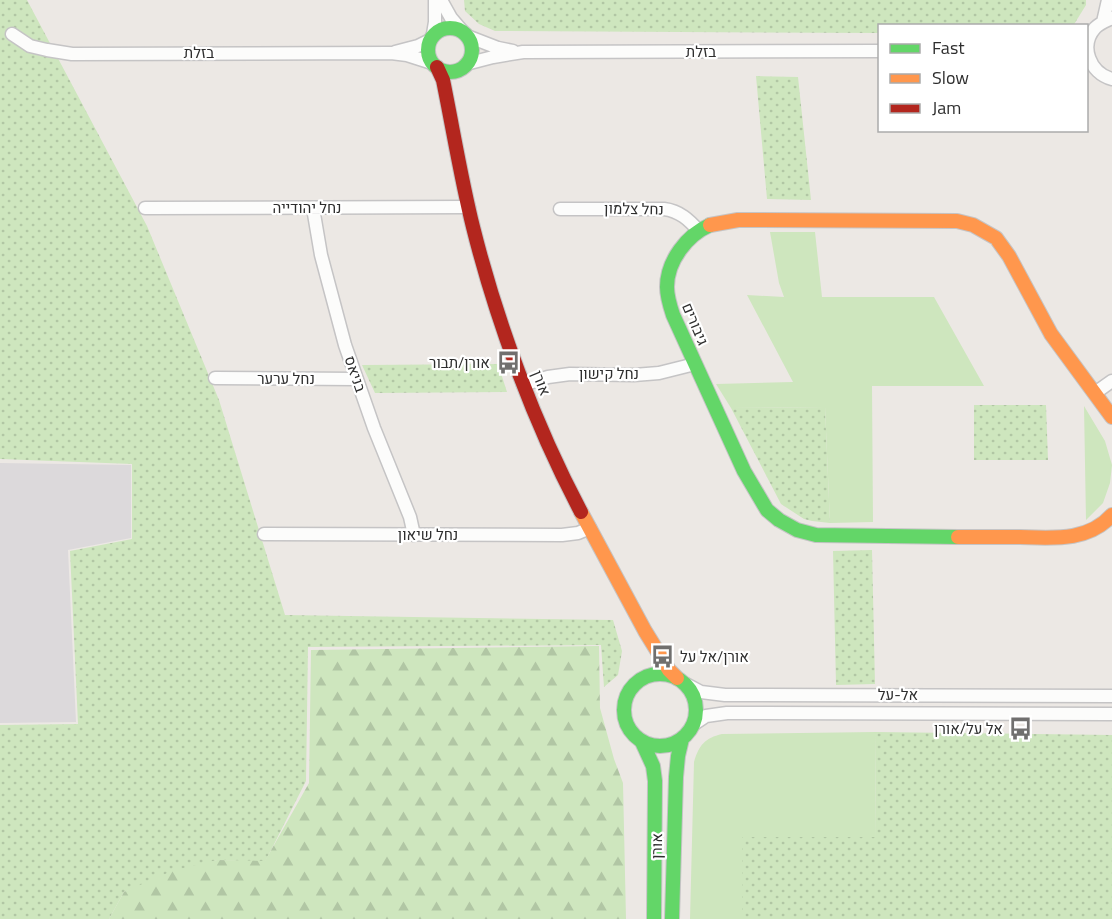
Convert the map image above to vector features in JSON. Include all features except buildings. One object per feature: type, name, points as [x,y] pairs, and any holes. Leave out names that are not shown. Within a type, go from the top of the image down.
[{"type":"street","points":[[435,0],[435,22],[428,53],[435,65],[448,72],[461,75],[471,54],[470,41],[451,18],[441,0]]},
{"type":"street","points":[[1090,32],[1108,20],[1108,0]]},
{"type":"street","points":[[432,37],[445,28],[457,29],[465,34]]},
{"type":"street","name":"בזלת","points":[[12,34],[30,46],[72,54],[391,53],[407,55],[435,65]]},
{"type":"street","name":"בזלת","points":[[465,34],[498,48],[523,52],[878,51]]},
{"type":"street","name":"בזלת","points":[[391,53],[418,46],[432,37]]},
{"type":"street","name":"בזלת","points":[[461,75],[493,57],[523,52]]},
{"type":"street","name":"אורן","points":[[435,65],[443,80],[469,207],[494,299],[524,385],[590,528],[645,631],[669,670],[681,681]]},
{"type":"street","points":[[1090,65],[1111,80]]},
{"type":"street","name":"אורן","points":[[453,129],[453,116],[461,75]]},
{"type":"street","name":"נחל יהודייה","points":[[145,208],[469,207]]},
{"type":"street","name":"בניאס","points":[[313,208],[324,266],[345,345],[374,428],[410,517],[414,535]]},
{"type":"street","name":"נחל צלמון","points":[[560,209],[674,210],[699,231]]},
{"type":"street","name":"גיבורים","points":[[1112,417],[1051,334],[1009,256],[996,238],[973,225],[957,221],[738,220],[708,225],[688,239],[674,259],[668,278],[668,300],[673,315],[744,471],[767,510],[779,520],[797,530],[816,535],[1064,538],[1089,533],[1112,515]]},
{"type":"street","name":"נחל קישון","points":[[524,385],[548,377],[570,374],[659,373],[695,364]]},
{"type":"street","name":"נחל ערער","points":[[215,378],[357,379]]},
{"type":"street","points":[[1095,393],[1112,381]]},
{"type":"street","name":"נחל שיאון","points":[[264,534],[562,535],[578,533],[590,528]]},
{"type":"street","name":"אורן","points":[[639,680],[646,666],[645,631]]},
{"type":"street","points":[[667,674],[681,681],[695,699],[696,715],[689,732],[674,744],[654,746],[642,742],[626,724],[625,700],[630,689],[639,680],[651,675],[667,674]]},
{"type":"street","name":"אל-על","points":[[681,681],[701,692],[725,695],[1112,696]]},
{"type":"street","name":"אל-על","points":[[694,724],[706,717],[727,713],[1112,714]]},
{"type":"street","name":"אורן","points":[[672,919],[675,795],[678,756],[682,739]]},
{"type":"street","name":"אורן","points":[[642,742],[653,766],[655,782],[654,919]]},
{"type":"shaded area","points":[[0,463],[131,465],[131,538],[68,550],[76,722],[0,723]]},
{"type":"green space","points":[[0,0],[27,0],[147,226],[219,400],[285,615],[613,620],[622,651],[618,675],[604,687],[601,645],[308,647],[306,781],[265,862],[217,860],[124,892],[109,919],[0,919],[0,725],[78,724],[70,551],[132,539],[132,464],[0,459]]},
{"type":"green space","points":[[464,0],[1086,0],[1086,5],[1074,24],[878,24],[878,33],[495,31],[479,24],[465,11]]},
{"type":"green space","points":[[756,76],[798,77],[811,200],[767,199]]},
{"type":"green space","points":[[770,232],[815,232],[822,297],[934,297],[984,386],[872,386],[873,522],[830,523],[825,407],[731,408],[716,384],[793,382],[747,295],[784,297],[779,283]]},
{"type":"green space","points":[[498,364],[507,392],[375,393],[362,365]]},
{"type":"green space","points":[[974,405],[1046,405],[1048,460],[974,460]]},
{"type":"green space","points":[[1084,406],[1105,441],[1112,465],[1110,483],[1103,503],[1086,520]]},
{"type":"green space","points":[[825,407],[830,523],[804,519],[781,504],[731,408]]},
{"type":"green space","points":[[872,550],[875,684],[836,685],[833,551]]},
{"type":"green space","points":[[599,646],[600,708],[623,783],[626,919],[109,919],[124,892],[172,871],[217,860],[265,861],[309,783],[311,650]]},
{"type":"green space","points":[[875,732],[1112,735],[1112,919],[742,919],[741,837],[876,837]]},
{"type":"green space","points":[[875,732],[876,837],[742,837],[742,919],[690,919],[694,762],[704,743],[722,734]]},
{"type":"traffic: fast","points":[[450,28],[466,34],[472,50],[466,66],[450,72],[434,66],[428,50],[434,34],[450,28]]},
{"type":"traffic: fast","points":[[710,225],[694,235],[680,250],[670,268],[668,298],[673,315],[744,471],[767,510],[797,530],[816,535],[958,537]]},
{"type":"traffic: fast","points":[[660,674],[674,677],[686,684],[693,696],[696,710],[693,724],[686,736],[674,743],[660,746],[646,743],[634,736],[627,724],[624,710],[627,696],[634,684],[646,677],[660,674]]},
{"type":"traffic: fast","points":[[672,919],[676,777],[682,739]]},
{"type":"traffic: fast","points":[[642,742],[653,766],[655,781],[654,919]]},
{"type":"traffic: slow","points":[[710,225],[738,220],[957,221],[973,225],[996,238],[1009,256],[1051,334],[1112,417]]},
{"type":"traffic: slow","points":[[581,512],[645,631],[669,670],[677,678]]},
{"type":"traffic: slow","points":[[958,537],[1057,538],[1092,530],[1112,515]]},
{"type":"traffic: jam","points":[[437,67],[443,80],[473,227],[494,300],[533,409],[581,512]]},
{"type":"place","name":"אורן/תבור","points":[[508,363]]},
{"type":"place","name":"אורן/אל על","points":[[662,657]]},
{"type":"place","name":"אל על/אורן","points":[[1021,729]]}]
